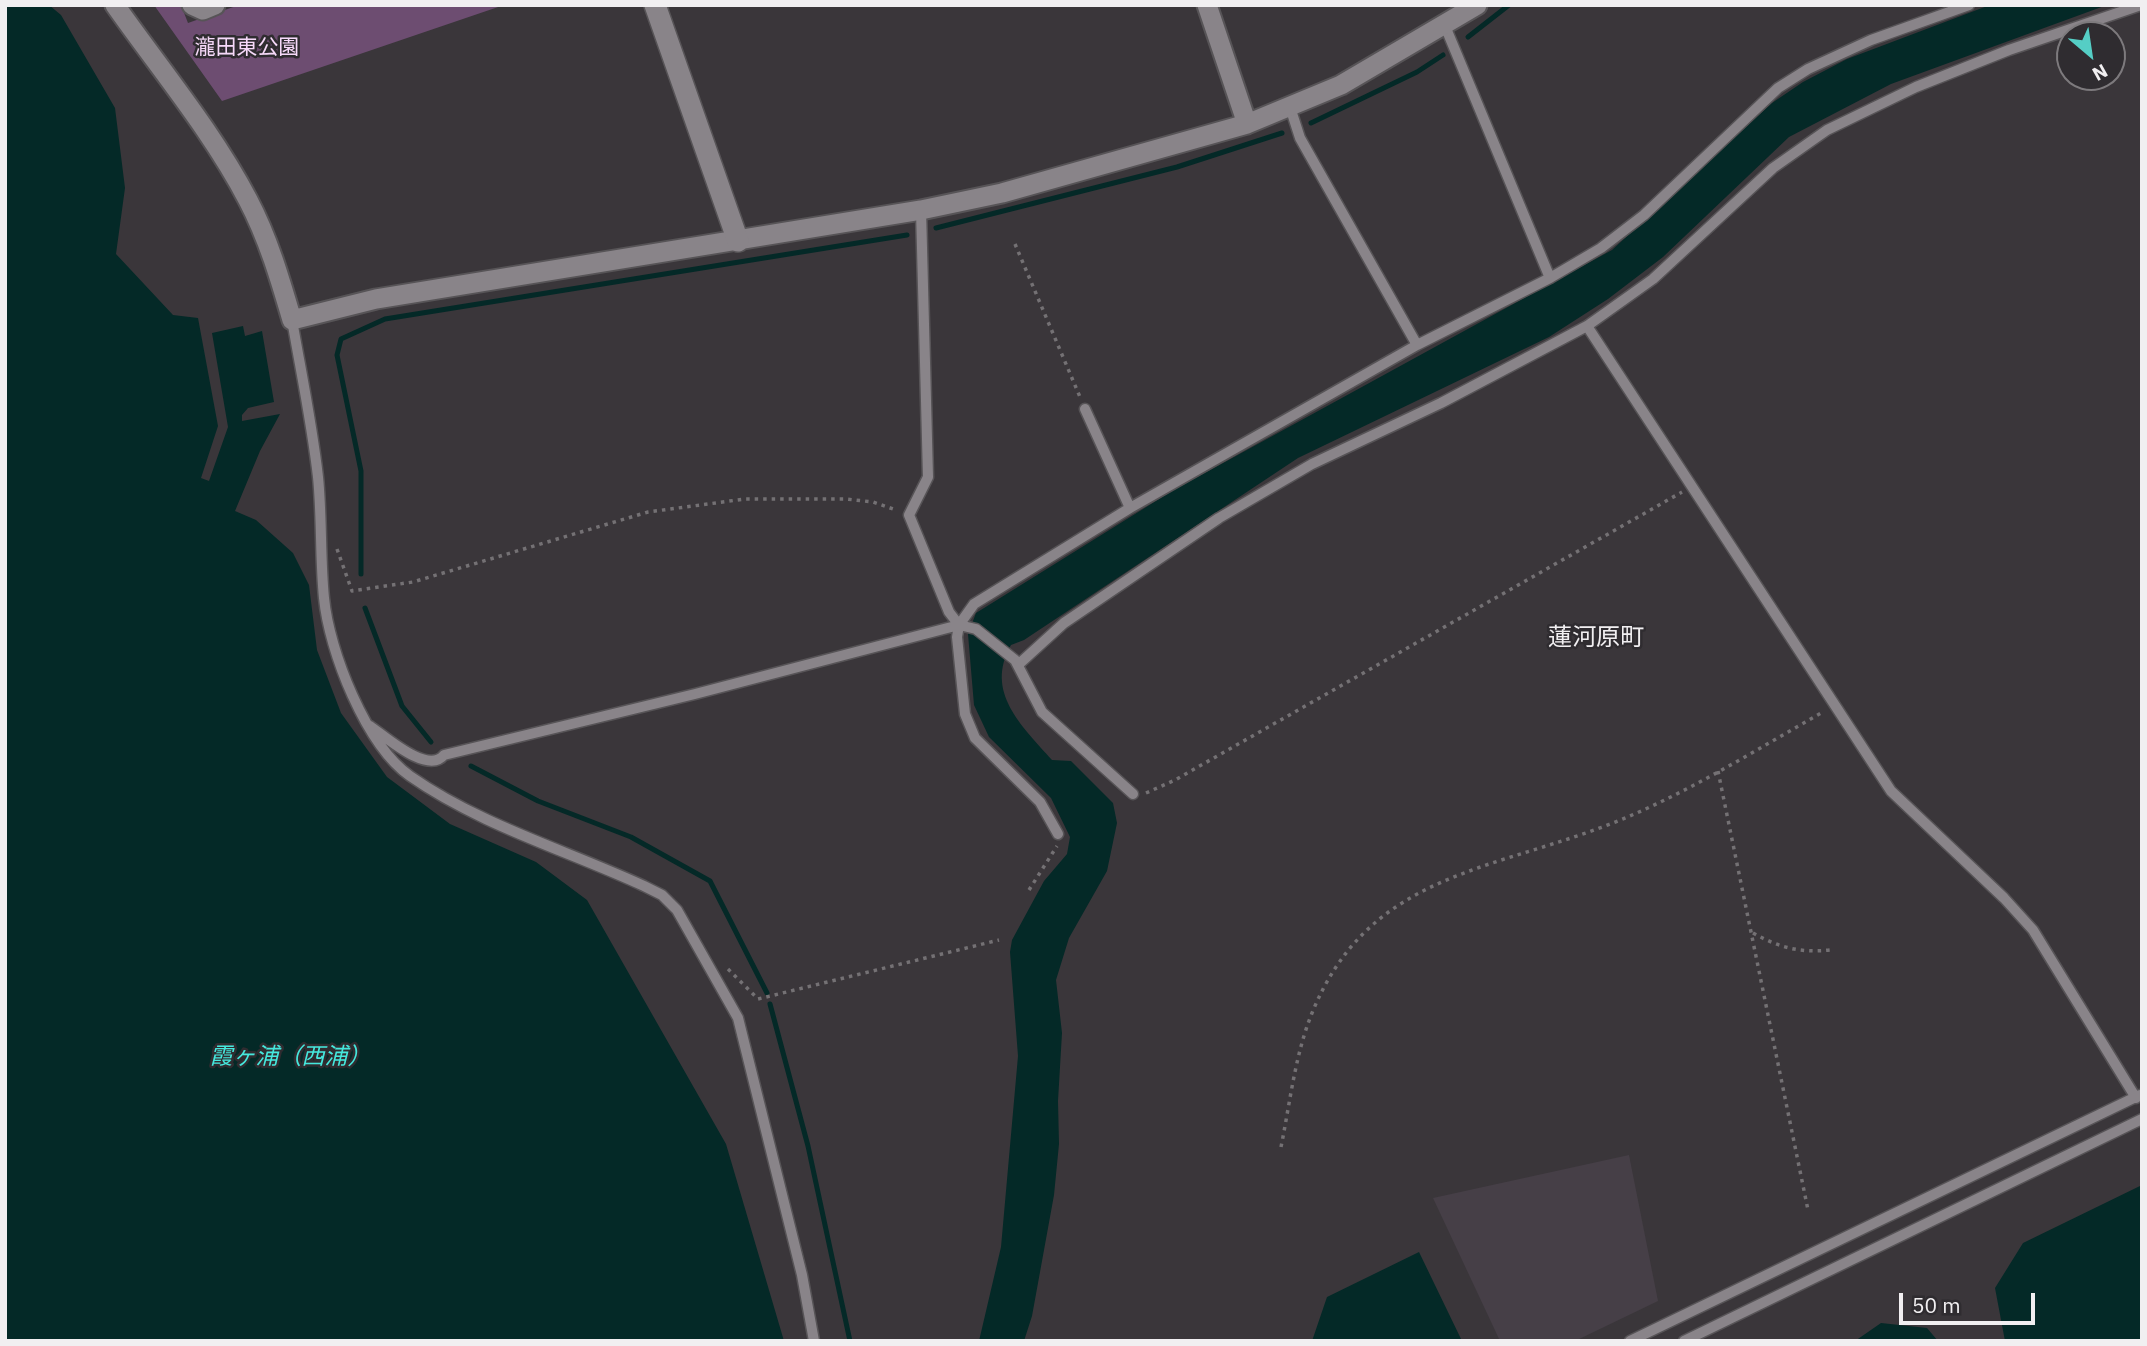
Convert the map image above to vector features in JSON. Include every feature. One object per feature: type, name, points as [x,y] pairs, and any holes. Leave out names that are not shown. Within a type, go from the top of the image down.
[{"type":"street","points":[[115,5],[243,192],[271,252],[292,320],[376,299],[921,211],[1002,193],[1247,124],[1290,107],[1341,85],[1446,26],[1477,5]]},
{"type":"street","points":[[192,5],[203,10],[215,5]]},
{"type":"street","points":[[655,5],[738,241]]},
{"type":"street","points":[[1207,5],[1247,124]]},
{"type":"lane","points":[[1058,834],[1040,802],[975,738],[965,714],[957,659],[959,625],[974,604],[1130,508],[1417,345],[1550,278],[1601,248],[1644,215],[1778,88],[1808,69],[1871,40],[1969,5]]},
{"type":"lane","points":[[1019,664],[1063,623],[1219,518],[1312,464],[1441,403],[1587,326],[1653,279],[1773,168],[1827,130],[1916,87],[2120,9],[2141,5]]},
{"type":"lane","points":[[1446,26],[1550,278]]},
{"type":"lane","points":[[1290,107],[1300,138],[1417,345]]},
{"type":"lane","points":[[921,211],[928,477],[909,515],[949,612],[959,625]]},
{"type":"lane","points":[[292,320],[313,440],[322,523],[323,592],[332,640],[366,723],[379,746],[392,760],[408,775],[435,792],[515,831],[567,851],[662,895],[677,911],[738,1018],[802,1275],[814,1341]]},
{"type":"lane","points":[[1587,326],[1690,487],[1900,801],[2004,898],[2033,930],[2139,1096],[1630,1341]]},
{"type":"lane","points":[[1085,409],[1130,508]]},
{"type":"lane","points":[[366,723],[402,748],[432,763],[438,762],[444,755],[695,694],[959,625],[976,629],[1019,664],[1028,688],[1042,712],[1133,794]]},
{"type":"lane","points":[[1684,1341],[2142,1119]]},
{"type":"path","points":[[1015,244],[1085,409]]},
{"type":"path","points":[[1133,794],[1146,793],[1175,780],[1690,487]]},
{"type":"path","points":[[322,523],[335,546],[352,591],[414,582],[648,512],[745,499],[846,499],[873,502],[909,515]]},
{"type":"path","points":[[1281,1147],[1312,1013],[1351,945],[1379,918],[1408,897],[1442,881],[1597,829],[1637,812],[1718,771],[1834,705]]},
{"type":"path","points":[[1718,771],[1808,1210]]},
{"type":"path","points":[[1029,890],[1057,851],[1058,834]]},
{"type":"path","points":[[1753,933],[1779,947],[1803,952],[1830,950]]},
{"type":"path","points":[[698,946],[721,962],[758,999],[999,940]]},
{"type":"shaded area","points":[[1629,1155],[1658,1301],[1575,1341],[1500,1341],[1433,1198]]},
{"type":"green space","name":"瀧田東公園","points":[[154,5],[181,5],[188,23],[239,5],[504,5],[222,101]]},
{"type":"water","name":"霞ヶ浦（西浦）","points":[[5,5],[49,5],[61,15],[115,108],[125,188],[116,254],[173,315],[198,318],[218,426],[201,478],[209,481],[228,427],[212,333],[243,326],[245,336],[262,331],[274,402],[248,408],[242,415],[242,421],[280,414],[260,451],[235,511],[256,520],[293,553],[309,585],[317,650],[341,713],[387,777],[450,824],[536,862],[587,900],[726,1144],[784,1341],[5,1341]]},
{"type":"water","points":[[1990,5],[2107,5],[2063,21],[2056,21],[2056,24],[1891,84],[1789,137],[1663,257],[1608,299],[1549,337],[1298,458],[1024,640],[1011,645],[1004,662],[1002,678],[1010,707],[1052,760],[1071,761],[1113,803],[1117,823],[1107,871],[1069,938],[1056,980],[1062,1033],[1058,1101],[1059,1144],[1054,1195],[1032,1316],[1024,1341],[979,1341],[1001,1247],[1018,1056],[1010,952],[1012,940],[1044,881],[1067,854],[1070,837],[1051,798],[989,737],[974,705],[968,634],[976,613],[1172,491],[1612,250],[1772,103],[1803,82],[1847,59]]},
{"type":"water","points":[[2142,1185],[2142,1341],[2005,1341],[1995,1288],[2023,1243]]},
{"type":"water","points":[[1419,1252],[1462,1341],[1312,1341],[1327,1297]]},
{"type":"water","points":[[1881,1323],[1927,1328],[1938,1341],[1855,1341]]},
{"type":"waterway","points":[[1468,37],[1509,5]]},
{"type":"waterway","points":[[1311,123],[1417,72],[1443,55]]},
{"type":"waterway","points":[[936,228],[1177,167],[1282,133]]},
{"type":"waterway","points":[[361,574],[361,471],[337,355],[341,339],[385,319],[907,235]]},
{"type":"waterway","points":[[365,608],[402,706],[431,742]]},
{"type":"waterway","points":[[471,766],[538,801],[631,837],[710,881],[767,993]]},
{"type":"waterway","points":[[770,1004],[808,1146],[850,1341]]},
{"type":"district","name":"蓮河原町","points":[[1596,638]]}]
